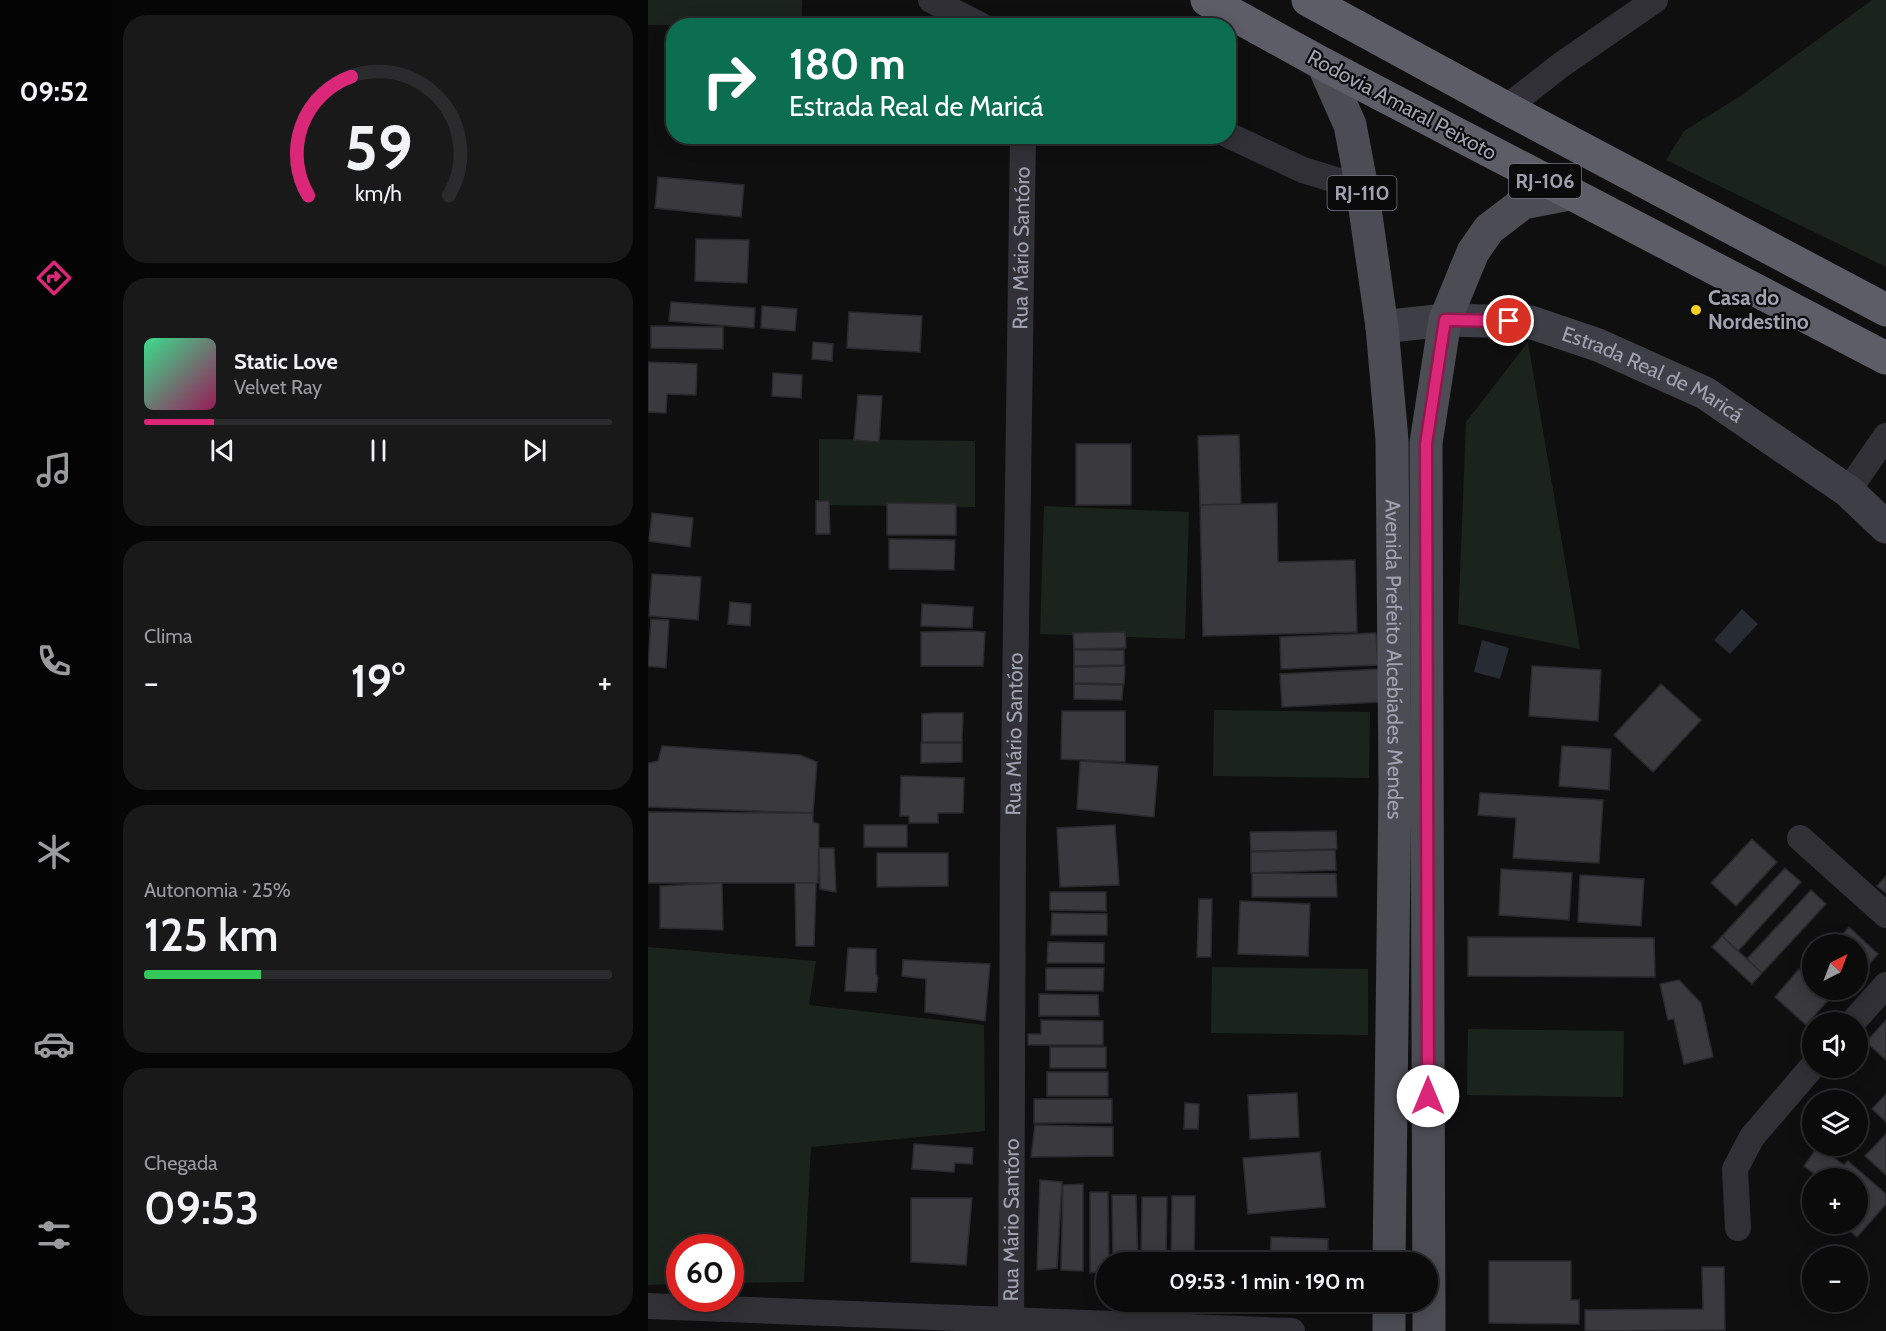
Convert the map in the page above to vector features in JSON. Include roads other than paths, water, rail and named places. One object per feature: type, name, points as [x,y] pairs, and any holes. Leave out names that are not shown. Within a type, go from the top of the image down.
[{"type":"highway","name":"Rodovia Amaral Peixoto","points":[[1207,0],[1569,194],[1886,358]]},
{"type":"highway","name":"RJ-106","points":[[1308,0],[1886,310]]},
{"type":"main road","name":"Avenida Prefeito Alcebíades Mendes","points":[[1323,64],[1350,125],[1362,189],[1382,327],[1392,440],[1395,785],[1389,1252]]},
{"type":"main road","name":"Avenida Prefeito Alcebíades Mendes","points":[[1429,1331],[1426,444],[1445,320],[1473,252],[1489,229],[1523,203],[1569,194]]},
{"type":"main road","name":"Estrada Real de Maricá","points":[[1382,327],[1445,320],[1530,322],[1598,345],[1705,393],[1848,491],[1886,527]]},
{"type":"main road","points":[[1393,516],[1426,516]]},
{"type":"main road","points":[[1389,1312],[1389,1331]]},
{"type":"street","points":[[931,0],[966,18]]},
{"type":"street","points":[[1506,108],[1561,65],[1654,0]]},
{"type":"street","points":[[1236,139],[1303,170],[1362,189]]},
{"type":"street","name":"Rua Mário Santóro","points":[[1011,1325],[1013,836],[1023,144]]},
{"type":"street","points":[[1848,491],[1886,436]]},
{"type":"street","points":[[1800,838],[1886,915]]},
{"type":"street","points":[[1862,1012],[1886,985]]},
{"type":"street","points":[[1738,1228],[1735,1169],[1752,1137],[1803,1078]]},
{"type":"street","points":[[648,1306],[1011,1325],[1292,1331]]},
{"type":"place","name":"Casa do Nordestino","points":[[1696,310]]}]
